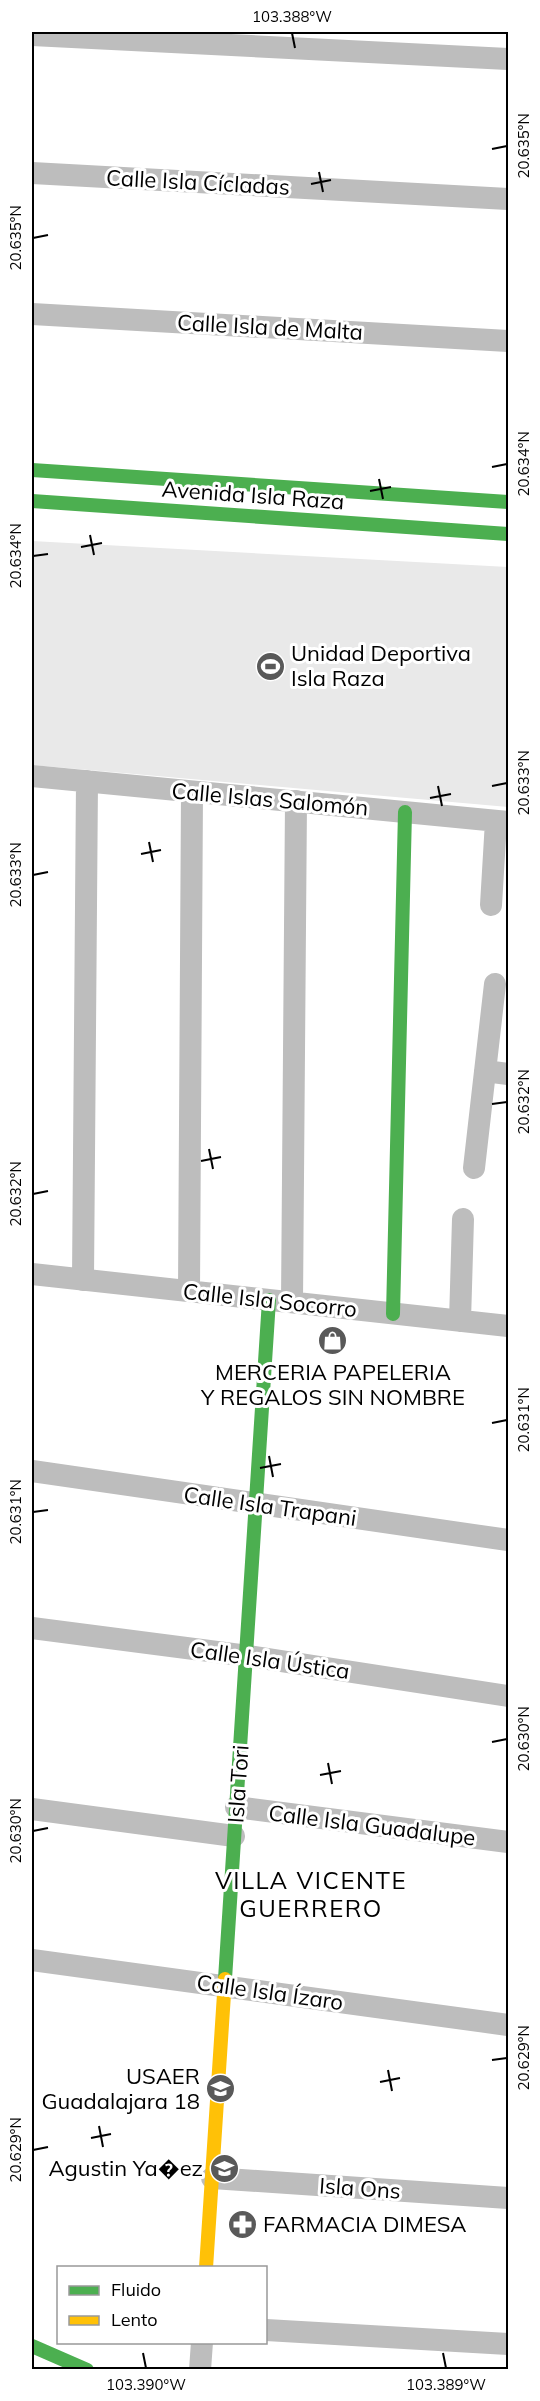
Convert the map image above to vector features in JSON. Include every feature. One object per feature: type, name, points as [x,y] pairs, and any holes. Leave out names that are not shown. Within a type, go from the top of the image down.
[{"type":"street","points":[[32,35],[508,59]]},
{"type":"street","name":"Calle Isla Cícladas","points":[[32,173],[508,199]]},
{"type":"street","name":"Calle Isla de Malta","points":[[32,314],[508,341]]},
{"type":"street","name":"Avenida Isla Raza","points":[[32,470],[508,502]]},
{"type":"street","name":"Avenida Isla Raza","points":[[32,501],[508,534]]},
{"type":"street","name":"Calle Islas Salomón","points":[[32,776],[502,822]]},
{"type":"street","points":[[83,1280],[87,781]]},
{"type":"street","points":[[189,1291],[192,792]]},
{"type":"street","points":[[281,1301],[296,801]]},
{"type":"street","points":[[393,1314],[405,812]]},
{"type":"street","points":[[491,905],[502,822]]},
{"type":"street","points":[[474,1168],[495,984]]},
{"type":"street","points":[[485,1071],[508,1074]]},
{"type":"street","points":[[460,1321],[463,1220]]},
{"type":"street","name":"Calle Isla Socorro","points":[[32,1274],[508,1326]]},
{"type":"street","name":"Isla Tori","points":[[206,2266],[248,1656],[256,1505],[281,1301]]},
{"type":"street","name":"Calle Isla Trapani","points":[[32,1471],[508,1540]]},
{"type":"street","name":"Calle Isla Ústica","points":[[32,1628],[248,1656],[508,1696]]},
{"type":"street","name":"Calle Isla Guadalupe","points":[[236,1807],[508,1842]]},
{"type":"street","points":[[32,1809],[234,1836]]},
{"type":"street","name":"Calle Isla Ízaro","points":[[32,1960],[508,2025]]},
{"type":"street","name":"Isla Ons","points":[[212,2178],[508,2198]]},
{"type":"street","points":[[267,2330],[508,2344]]},
{"type":"street","points":[[200,2370],[202,2344]]},
{"type":"street","points":[[32,2346],[87,2370]]},
{"type":"shaded area","name":"Unidad Deportiva Isla Raza","points":[[32,541],[508,567],[508,807],[32,765]]},
{"type":"traffic: fast","points":[[32,470],[508,502]]},
{"type":"traffic: fast","points":[[32,501],[508,534]]},
{"type":"traffic: fast","points":[[393,1314],[405,812]]},
{"type":"traffic: fast","points":[[225,1979],[269,1300]]},
{"type":"traffic: fast","points":[[32,2346],[87,2370]]},
{"type":"traffic: slow","points":[[206,2266],[225,1979]]},
{"type":"place","name":"Unidad Deportiva Isla Raza","points":[[270,666]]},
{"type":"place","name":"MERCERIA PAPELERIA Y REGALOS SIN NOMBRE","points":[[333,1340]]},
{"type":"place","name":"USAER Guadalajara 18","points":[[221,2089]]},
{"type":"place","name":"Agustin Ya�ez","points":[[224,2168]]},
{"type":"place","name":"FARMACIA DIMESA","points":[[242,2224]]},
{"type":"district","name":"VILLA VICENTE GUERRERO","points":[[311,1894]]}]
